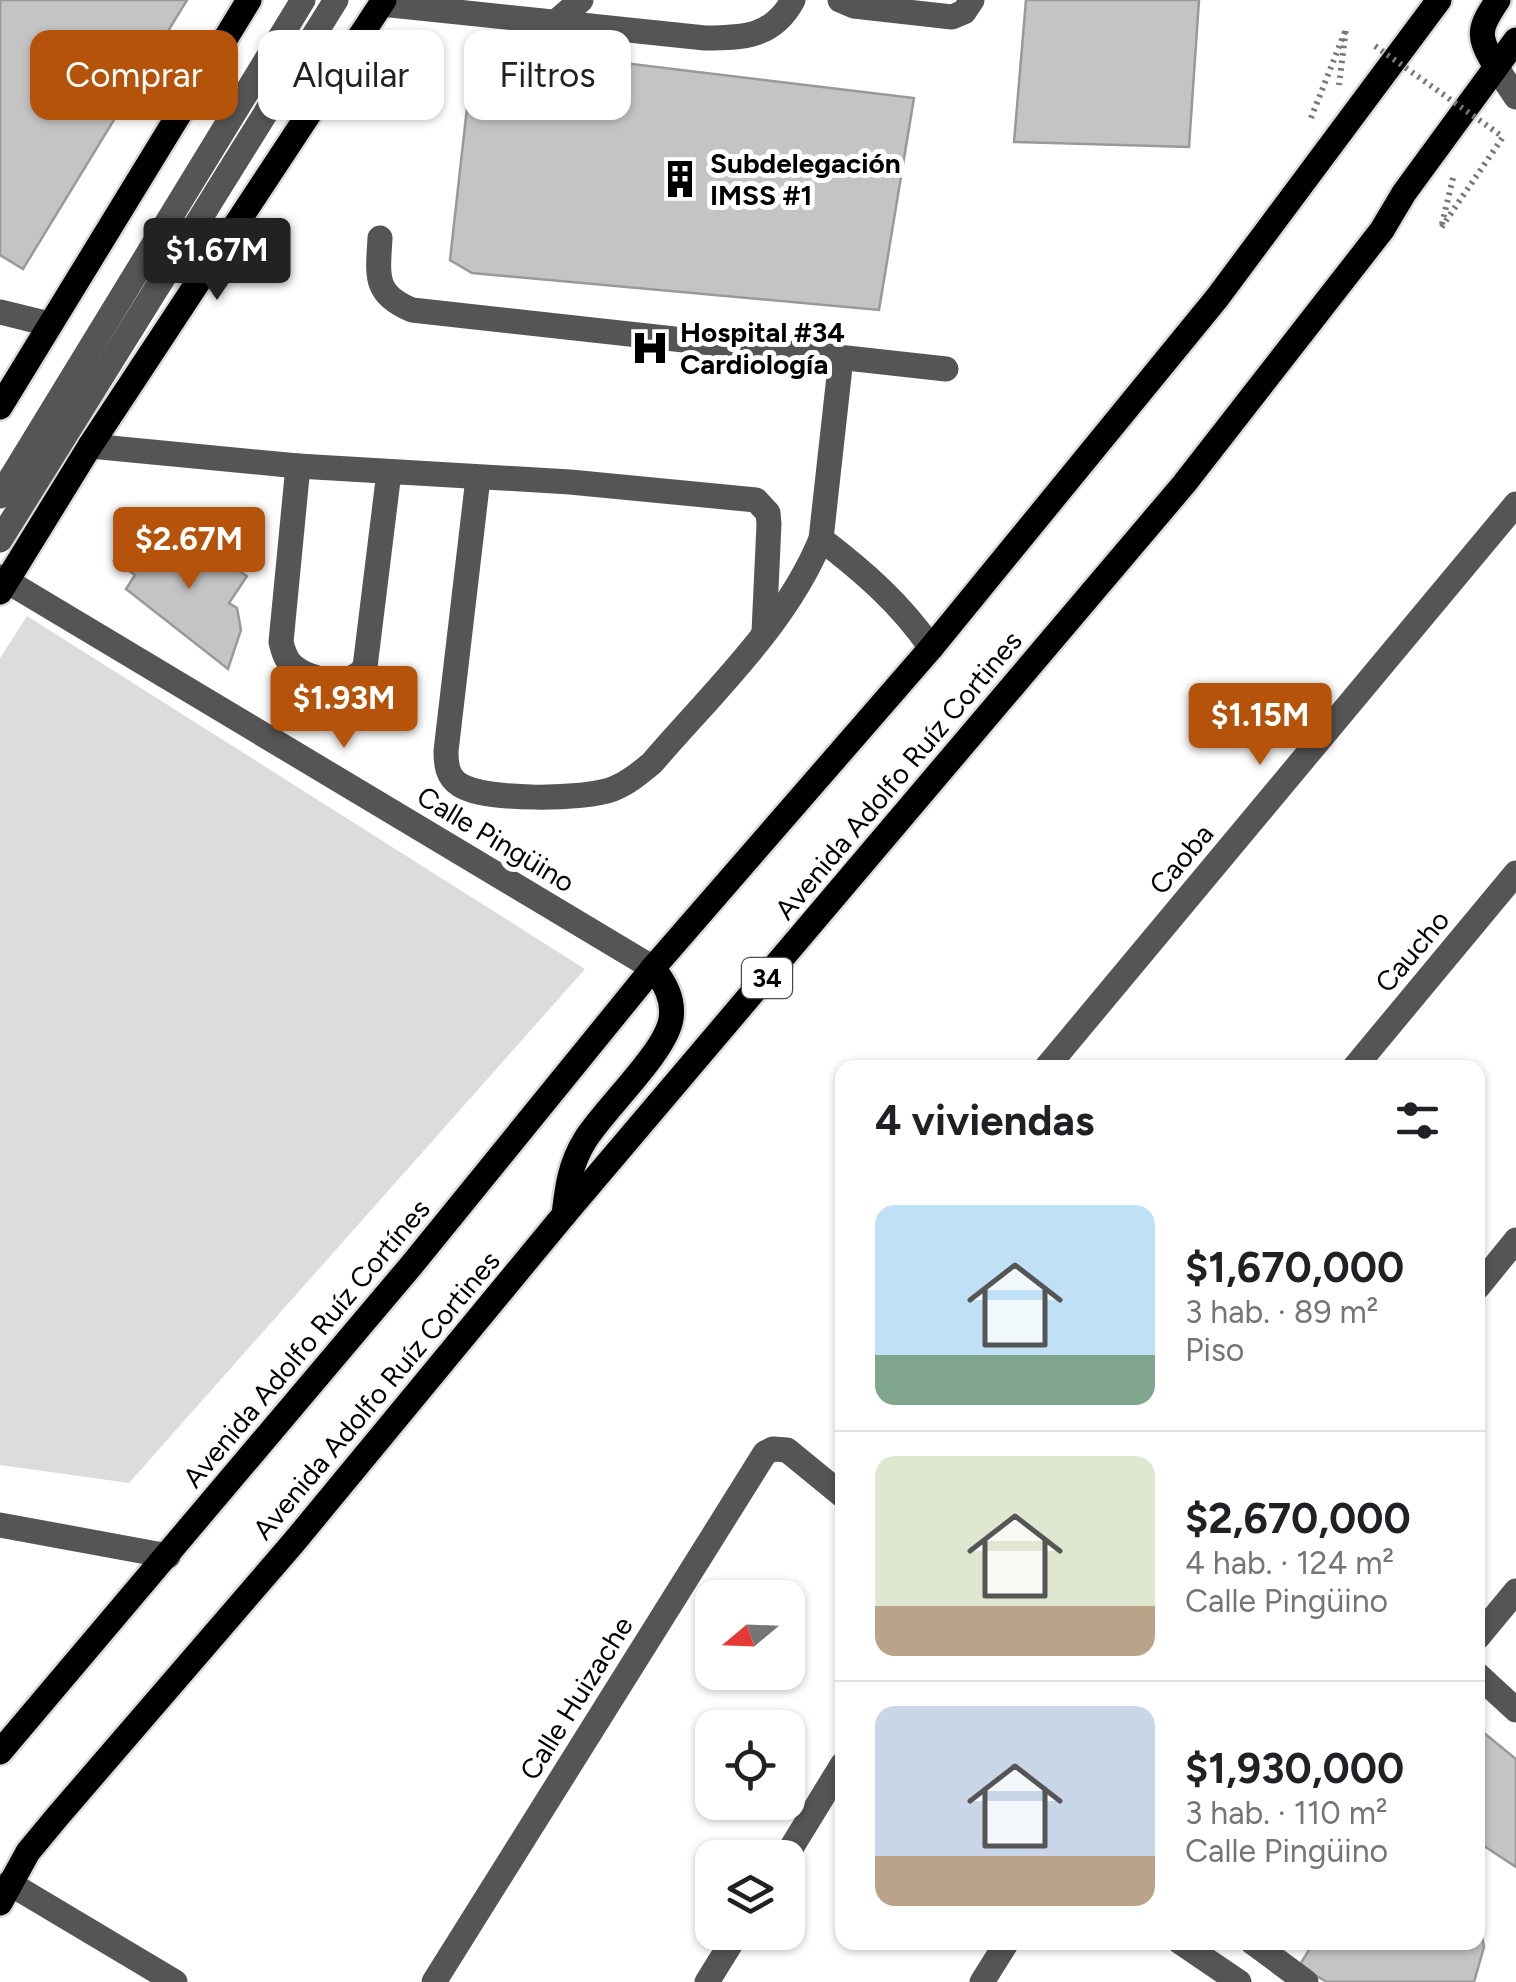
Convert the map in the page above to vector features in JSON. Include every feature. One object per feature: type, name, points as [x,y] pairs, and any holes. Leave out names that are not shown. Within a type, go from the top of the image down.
[{"type":"main road","points":[[0,406],[249,0]]},
{"type":"main road","name":"Avenida Adolfo Ruíz Cortines","points":[[653,968],[931,648],[1217,298],[1439,0]]},
{"type":"main road","points":[[1496,67],[1481,36],[1482,26],[1498,0]]},
{"type":"main road","points":[[2,583],[383,2]]},
{"type":"main road","name":"Avenida Adolfo Ruíz Cortines","points":[[5,1893],[28,1852],[57,1817],[294,1542],[564,1215],[1184,484],[1382,230],[1404,193],[1516,40]]},
{"type":"main road","points":[[564,1215],[568,1180],[584,1142],[650,1057],[670,1024],[670,998],[653,968]]},
{"type":"main road","name":"Avenida Adolfo Ruíz Cortínes","points":[[0,1752],[410,1267],[653,968]]},
{"type":"street","points":[[0,496],[304,0]]},
{"type":"street","points":[[0,540],[336,0]]},
{"type":"street","points":[[558,21],[580,0]]},
{"type":"street","points":[[383,2],[705,38],[740,38],[756,36],[773,26],[792,0]]},
{"type":"street","points":[[840,0],[854,6],[952,17],[964,12],[972,0]]},
{"type":"street","points":[[1496,67],[1516,97]]},
{"type":"street","points":[[380,238],[378,272],[382,290],[394,302],[412,310],[946,369]]},
{"type":"street","points":[[0,312],[48,324]]},
{"type":"street","points":[[478,478],[446,766],[460,786],[538,798],[586,796],[612,790],[632,780],[652,762],[764,632],[811,564],[820,540],[841,358]]},
{"type":"street","points":[[90,446],[298,466],[659,489],[756,500],[768,513],[769,524],[764,632]]},
{"type":"street","points":[[298,466],[280,642],[299,671],[346,681],[361,674],[365,667],[389,472]]},
{"type":"street","name":"Caoba","points":[[1053,1060],[1516,504]]},
{"type":"street","points":[[820,540],[876,583],[912,620],[931,648]]},
{"type":"street","name":"Calle Pingüino","points":[[2,583],[653,968]]},
{"type":"street","name":"Caucho","points":[[1361,1060],[1516,873]]},
{"type":"street","points":[[1485,1278],[1516,1240]]},
{"type":"street","name":"Calle Huizache","points":[[434,1982],[760,1460],[773,1449],[786,1450],[835,1489]]},
{"type":"street","points":[[0,1525],[168,1556]]},
{"type":"street","points":[[1486,1608],[1516,1591]]},
{"type":"street","points":[[1485,1681],[1516,1710]]},
{"type":"street","points":[[796,1840],[835,1776]]},
{"type":"street","points":[[5,1893],[175,1982]]},
{"type":"street","points":[[707,1982],[727,1950]]},
{"type":"street","points":[[982,1982],[1002,1950]]},
{"type":"street","points":[[1192,1950],[1239,1982]]},
{"type":"street","points":[[1255,1982],[1267,1950]]},
{"type":"street","points":[[1271,1950],[1306,1982]]},
{"type":"path","points":[[1375,46],[1503,137]]},
{"type":"shaded area","points":[[27,616],[585,969],[129,1483],[0,1465],[0,658]]},
{"type":"building","points":[[0,0],[187,0],[169,30],[30,30],[30,120],[114,120],[23,269],[0,255]]},
{"type":"building","points":[[1026,0],[1199,0],[1189,147],[1014,142]]},
{"type":"building","name":"Subdelegación IMSS #1","points":[[631,64],[914,98],[879,310],[472,273],[450,260],[466,120],[631,120]]},
{"type":"building","points":[[168,526],[247,576],[229,603],[237,608],[241,630],[228,669],[126,589],[135,575],[114,561],[123,548],[145,561]]},
{"type":"building","points":[[1485,1734],[1516,1759],[1516,1867],[1485,1847]]},
{"type":"building","points":[[1309,1950],[1483,1950],[1474,1982],[1327,1982],[1299,1966]]},
{"type":"place","name":"Subdelegación IMSS #1","points":[[680,179]]},
{"type":"place","name":"Hospital #34 Cardiología","points":[[650,348]]}]
